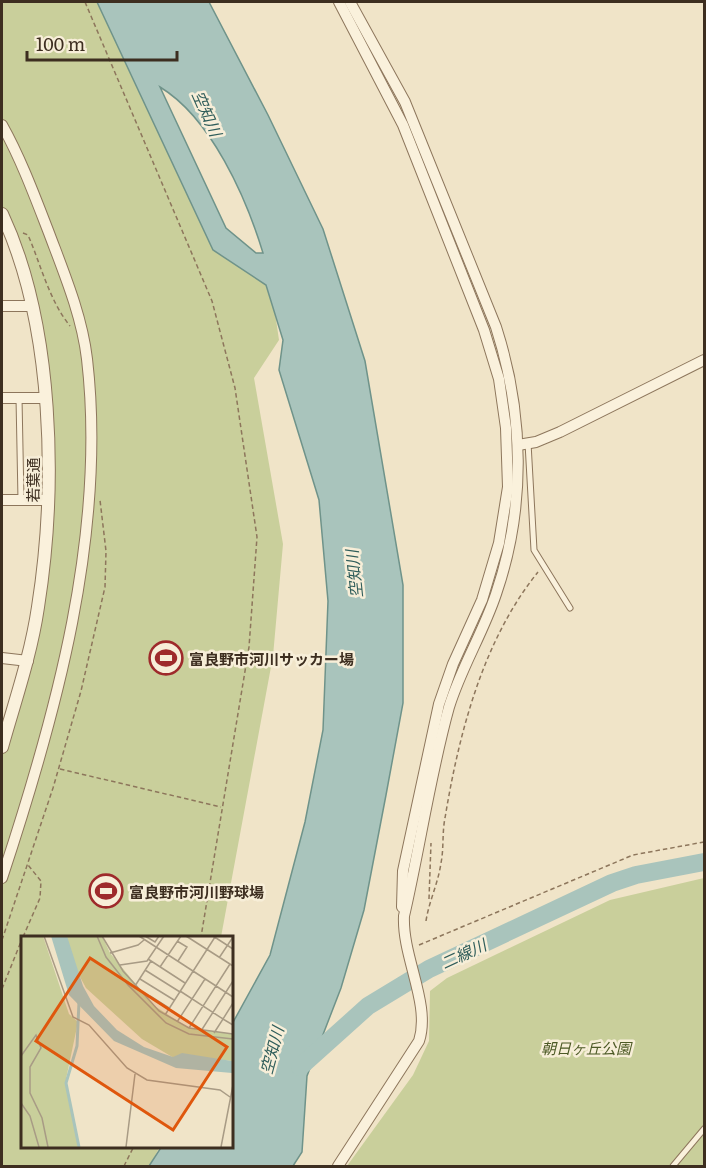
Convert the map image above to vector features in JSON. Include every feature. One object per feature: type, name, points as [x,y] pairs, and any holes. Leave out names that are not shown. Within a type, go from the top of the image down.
[{"type":"street","points":[[338,1167],[419,1041],[423,1021],[406,948],[401,894],[403,871],[439,704],[482,600],[499,543],[508,488],[507,428],[500,379],[477,310],[398,114],[339,2]]},
{"type":"street","points":[[350,2],[405,102],[496,327],[512,387],[523,444],[504,570],[496,596],[450,706],[404,916]]},
{"type":"street","points":[[2,125],[39,207],[68,283],[87,357],[91,404],[91,464],[82,559],[69,639],[2,878]]},
{"type":"street","name":"若葉通","points":[[2,747],[28,661],[38,608],[48,500],[46,398],[31,306],[3,219]]},
{"type":"street","points":[[2,306],[31,306]]},
{"type":"street","points":[[523,444],[560,432],[705,360]]},
{"type":"street","points":[[2,398],[46,398]]},
{"type":"street","points":[[2,500],[48,500]]},
{"type":"street","points":[[2,658],[28,661]]},
{"type":"lane","points":[[19,398],[21,500]]},
{"type":"lane","points":[[523,444],[534,550],[570,608]]},
{"type":"lane","points":[[673,1167],[705,1129]]},
{"type":"path","points":[[85,2],[212,301],[235,388],[257,537],[249,647],[201,936]]},
{"type":"path","points":[[20,231],[27,235],[58,312],[70,326],[81,328]]},
{"type":"path","points":[[2,940],[59,769],[81,691],[105,587],[106,551],[98,491]]},
{"type":"path","points":[[429,899],[436,886],[441,864],[444,821],[460,749],[480,678],[510,610],[543,567]]},
{"type":"path","points":[[59,769],[222,807]]},
{"type":"path","points":[[424,824],[430,829],[429,899],[426,921]]},
{"type":"path","points":[[406,948],[441,938],[633,855],[705,842]]},
{"type":"path","points":[[24,936],[40,898],[41,881],[28,865]]},
{"type":"path","points":[[2,989],[21,943]]},
{"type":"path","points":[[124,1167],[134,1147]]},
{"type":"green space","points":[[2,2],[100,2],[219,243],[270,279],[279,340],[254,378],[283,544],[273,656],[221,936],[21,936],[21,1147],[160,1147],[150,1166],[2,1166],[2,747],[28,661],[48,500],[35,330],[2,214]]},
{"type":"green space","name":"朝日ヶ丘公園","points":[[704,878],[704,1166],[347,1166],[413,1075],[429,1041],[430,991],[447,978],[610,900]]},
{"type":"water","name":"空知川","points":[[97,2],[209,2],[268,115],[323,229],[365,361],[403,585],[403,703],[364,910],[341,988],[307,1076],[302,1152],[293,1166],[149,1166],[161,1147],[232,1147],[232,1024],[270,955],[305,822],[323,730],[328,601],[319,500],[279,370],[283,340],[266,285],[213,250]],"holes":[[[160,87],[195,118],[211,138],[236,184],[263,253],[256,253],[226,228]]]},
{"type":"waterway","name":"二線川","points":[[300,1067],[368,1006],[429,969],[612,883],[636,875],[704,862]]},
{"type":"place","name":"富良野市河川サッカー場","points":[[166,658]]},
{"type":"place","name":"富良野市河川野球場","points":[[106,891]]}]
